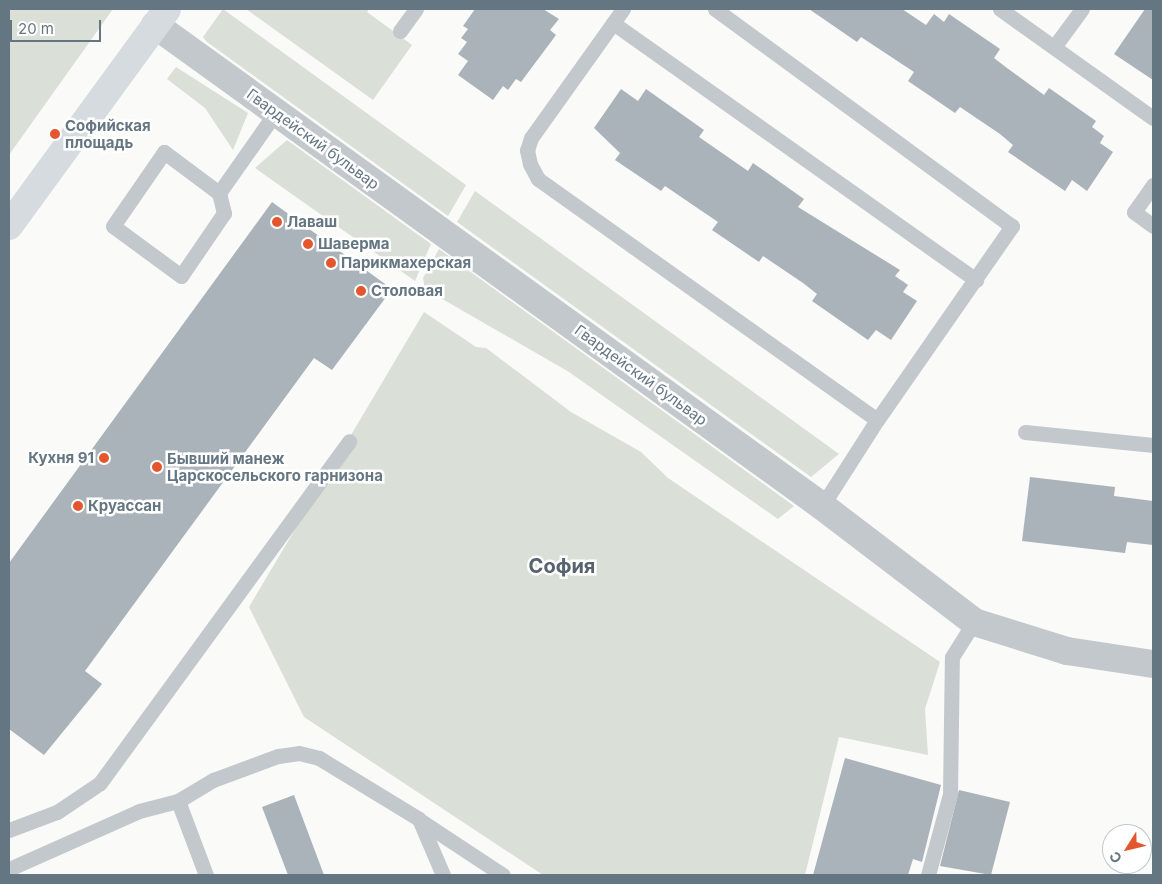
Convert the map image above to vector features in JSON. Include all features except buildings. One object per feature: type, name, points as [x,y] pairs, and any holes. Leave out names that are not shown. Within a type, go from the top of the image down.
[{"type":"street","name":"Гвардейский бульвар","points":[[161,17],[276,112],[822,506],[974,622],[1067,651],[1153,664]]},
{"type":"street","points":[[9,226],[161,17]]},
{"type":"lane","points":[[400,31],[416,9]]},
{"type":"lane","points":[[622,9],[531,138],[527,150],[538,180],[877,420]]},
{"type":"lane","points":[[715,9],[1012,226],[877,420],[822,506]]},
{"type":"lane","points":[[1000,9],[1153,118]]},
{"type":"lane","points":[[1054,47],[1082,9]]},
{"type":"lane","points":[[613,23],[976,280]]},
{"type":"lane","points":[[219,193],[164,152],[113,226],[181,276],[224,213],[219,193],[276,112]]},
{"type":"lane","points":[[1153,185],[1134,212],[1153,226]]},
{"type":"lane","points":[[1025,432],[1153,445]]},
{"type":"lane","points":[[9,830],[57,812],[100,782],[349,441]]},
{"type":"lane","points":[[928,875],[950,794],[952,658],[974,622]]},
{"type":"lane","points":[[9,869],[139,811],[178,801],[213,780],[278,756],[299,753],[318,758],[419,819],[503,875]]},
{"type":"lane","points":[[178,801],[206,875]]},
{"type":"lane","points":[[419,819],[443,875]]},
{"type":"shaded area","points":[[9,9],[113,9],[9,155]]},
{"type":"shaded area","points":[[223,9],[466,185],[448,216],[207,42],[203,37]]},
{"type":"shaded area","points":[[246,9],[369,9],[367,12],[412,45],[373,100]]},
{"type":"shaded area","points":[[176,67],[248,113],[233,150],[205,108],[167,79]]},
{"type":"shaded area","points":[[287,140],[431,244],[415,281],[255,168]]},
{"type":"shaded area","points":[[475,191],[839,454],[811,477],[457,222]]},
{"type":"shaded area","points":[[439,249],[794,506],[778,519],[569,372],[425,289],[423,278]]},
{"type":"shaded area","points":[[424,312],[476,347],[486,348],[571,412],[641,452],[668,478],[940,662],[925,709],[928,755],[839,737],[805,875],[543,875],[304,717],[249,607]]},
{"type":"place","name":"Софийская площадь","points":[[55,134]]},
{"type":"place","name":"Лаваш","points":[[277,222]]},
{"type":"place","name":"Шаверма","points":[[308,244]]},
{"type":"place","name":"Парикмахерская","points":[[331,263]]},
{"type":"place","name":"Столовая","points":[[361,291]]},
{"type":"place","name":"Кухня 91","points":[[104,458]]},
{"type":"place","name":"Бывший манеж Царскосельского гарнизона","points":[[157,467]]},
{"type":"place","name":"Круассан","points":[[78,506]]},
{"type":"district","name":"София","points":[[562,566]]}]
